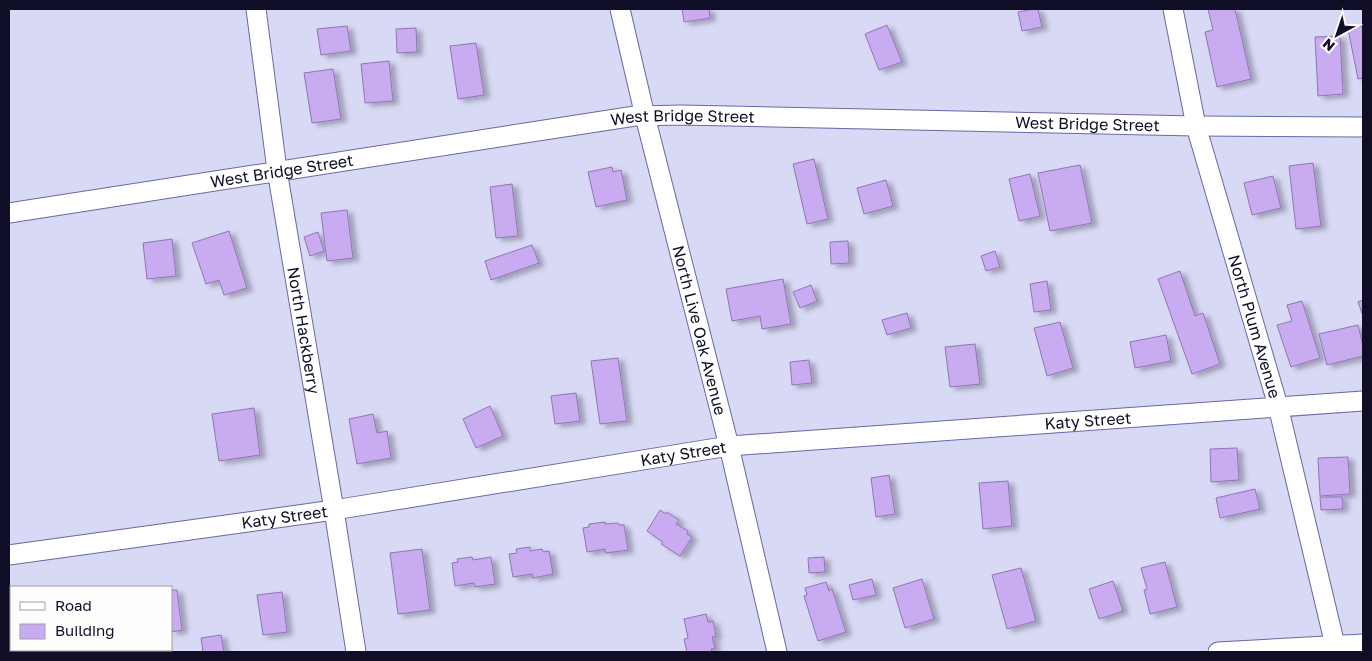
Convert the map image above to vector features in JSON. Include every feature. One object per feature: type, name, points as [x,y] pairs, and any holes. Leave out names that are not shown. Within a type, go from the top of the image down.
[{"type":"street","name":"North Hackberry","points":[[256,9],[277,170],[356,652]]},
{"type":"street","name":"North Live Oak Avenue","points":[[620,9],[645,116],[729,446],[776,652]]},
{"type":"street","name":"North Plum Avenue","points":[[1173,9],[1196,126],[1278,406],[1335,645]]},
{"type":"street","name":"West Bridge Street","points":[[9,213],[635,116],[682,115],[1196,126],[1363,127]]},
{"type":"street","name":"Katy Street","points":[[9,555],[334,510],[729,446],[1363,401]]},
{"type":"street","points":[[1218,652],[1363,644]]},
{"type":"building","points":[[682,9],[709,9],[710,18],[684,22]]},
{"type":"building","points":[[1038,9],[1042,27],[1022,31],[1018,12]]},
{"type":"building","points":[[1208,9],[1235,9],[1251,79],[1217,87],[1205,32],[1213,30]]},
{"type":"building","points":[[887,25],[902,62],[879,70],[865,34]]},
{"type":"building","points":[[347,26],[351,51],[321,55],[317,29]]},
{"type":"building","points":[[1363,26],[1363,78],[1358,79],[1348,29]]},
{"type":"building","points":[[416,28],[417,52],[397,53],[396,29]]},
{"type":"building","points":[[1340,36],[1343,94],[1318,96],[1315,37]]},
{"type":"building","points":[[476,43],[484,95],[458,99],[450,46]]},
{"type":"building","points":[[389,61],[393,101],[365,103],[361,64]]},
{"type":"building","points":[[333,69],[341,119],[312,123],[304,73]]},
{"type":"building","points":[[814,159],[828,219],[807,224],[793,164]]},
{"type":"building","points":[[1313,163],[1321,226],[1296,229],[1289,166]]},
{"type":"building","points":[[1080,165],[1092,223],[1050,231],[1038,173]]},
{"type":"building","points":[[612,167],[613,172],[621,170],[627,200],[596,207],[588,172]]},
{"type":"building","points":[[1030,174],[1040,216],[1019,221],[1009,179]]},
{"type":"building","points":[[1273,176],[1281,208],[1252,215],[1244,183]]},
{"type":"building","points":[[886,180],[893,206],[864,214],[857,188]]},
{"type":"building","points":[[512,184],[518,236],[496,238],[490,187]]},
{"type":"building","points":[[347,210],[353,258],[327,261],[321,213]]},
{"type":"building","points":[[229,231],[247,288],[224,295],[219,280],[206,284],[192,243]]},
{"type":"building","points":[[318,232],[324,251],[310,256],[304,237]]},
{"type":"building","points":[[172,239],[176,276],[147,279],[143,243]]},
{"type":"building","points":[[848,241],[849,263],[831,264],[830,242]]},
{"type":"building","points":[[532,245],[539,263],[491,280],[485,261]]},
{"type":"building","points":[[995,251],[1000,267],[986,271],[981,256]]},
{"type":"building","points":[[1180,271],[1195,316],[1203,313],[1220,364],[1192,374],[1158,279]]},
{"type":"building","points":[[783,279],[791,324],[762,329],[760,316],[732,321],[726,289]]},
{"type":"building","points":[[1047,281],[1051,310],[1034,312],[1030,284]]},
{"type":"building","points":[[811,285],[817,301],[800,308],[793,292]]},
{"type":"building","points":[[1363,300],[1363,316],[1358,302]]},
{"type":"building","points":[[1302,301],[1320,358],[1291,367],[1277,325],[1292,321],[1287,305]]},
{"type":"building","points":[[907,313],[911,328],[887,335],[882,320]]},
{"type":"building","points":[[1060,322],[1073,368],[1047,376],[1034,328]]},
{"type":"building","points":[[1358,325],[1363,346],[1363,356],[1327,365],[1319,334]]},
{"type":"building","points":[[1166,335],[1171,361],[1135,368],[1130,342]]},
{"type":"building","points":[[975,344],[980,384],[950,387],[945,347]]},
{"type":"building","points":[[618,358],[627,421],[600,424],[591,361]]},
{"type":"building","points":[[809,360],[812,383],[792,385],[790,362]]},
{"type":"building","points":[[576,393],[580,421],[555,424],[551,396]]},
{"type":"building","points":[[490,406],[503,436],[476,448],[463,419]]},
{"type":"building","points":[[254,408],[260,455],[219,461],[212,414]]},
{"type":"building","points":[[373,414],[377,433],[387,431],[391,458],[357,464],[349,419]]},
{"type":"building","points":[[1237,448],[1239,480],[1211,482],[1210,449]]},
{"type":"building","points":[[1348,457],[1350,494],[1320,496],[1318,458]]},
{"type":"building","points":[[889,475],[895,514],[876,517],[871,478]]},
{"type":"building","points":[[1008,481],[1012,526],[983,529],[979,483]]},
{"type":"building","points":[[1255,489],[1260,509],[1220,518],[1216,498]]},
{"type":"building","points":[[1320,497],[1342,497],[1343,509],[1321,510]]},
{"type":"building","points":[[660,510],[679,520],[676,524],[688,531],[687,534],[692,537],[680,556],[661,544],[663,542],[647,531]]},
{"type":"building","points":[[605,522],[605,524],[618,523],[619,525],[624,525],[628,550],[606,553],[605,549],[587,552],[583,528],[589,527],[589,524]]},
{"type":"building","points":[[530,547],[530,551],[542,549],[543,552],[549,551],[553,574],[533,578],[532,574],[513,577],[509,554],[517,553],[516,549]]},
{"type":"building","points":[[422,549],[430,610],[398,614],[390,553]]},
{"type":"building","points":[[472,557],[473,560],[491,557],[495,584],[475,587],[474,583],[455,586],[452,563],[458,562],[457,559]]},
{"type":"building","points":[[824,557],[825,572],[809,573],[808,558]]},
{"type":"building","points":[[1165,562],[1177,607],[1150,614],[1144,590],[1147,589],[1141,568]]},
{"type":"building","points":[[1021,568],[1036,621],[1007,629],[992,575]]},
{"type":"building","points":[[872,579],[876,595],[853,600],[849,585]]},
{"type":"building","points":[[922,579],[934,619],[905,628],[893,588]]},
{"type":"building","points":[[1113,581],[1123,611],[1099,619],[1089,589]]},
{"type":"building","points":[[826,582],[829,591],[832,589],[846,632],[818,641],[804,596],[807,595],[805,588]]},
{"type":"building","points":[[172,590],[177,590],[182,630],[172,632]]},
{"type":"building","points":[[282,592],[287,632],[263,635],[257,595]]},
{"type":"building","points":[[706,614],[708,622],[713,621],[716,636],[712,637],[715,648],[711,649],[712,652],[687,652],[684,639],[688,638],[684,619]]},
{"type":"building","points":[[221,635],[224,652],[203,652],[201,638]]}]
